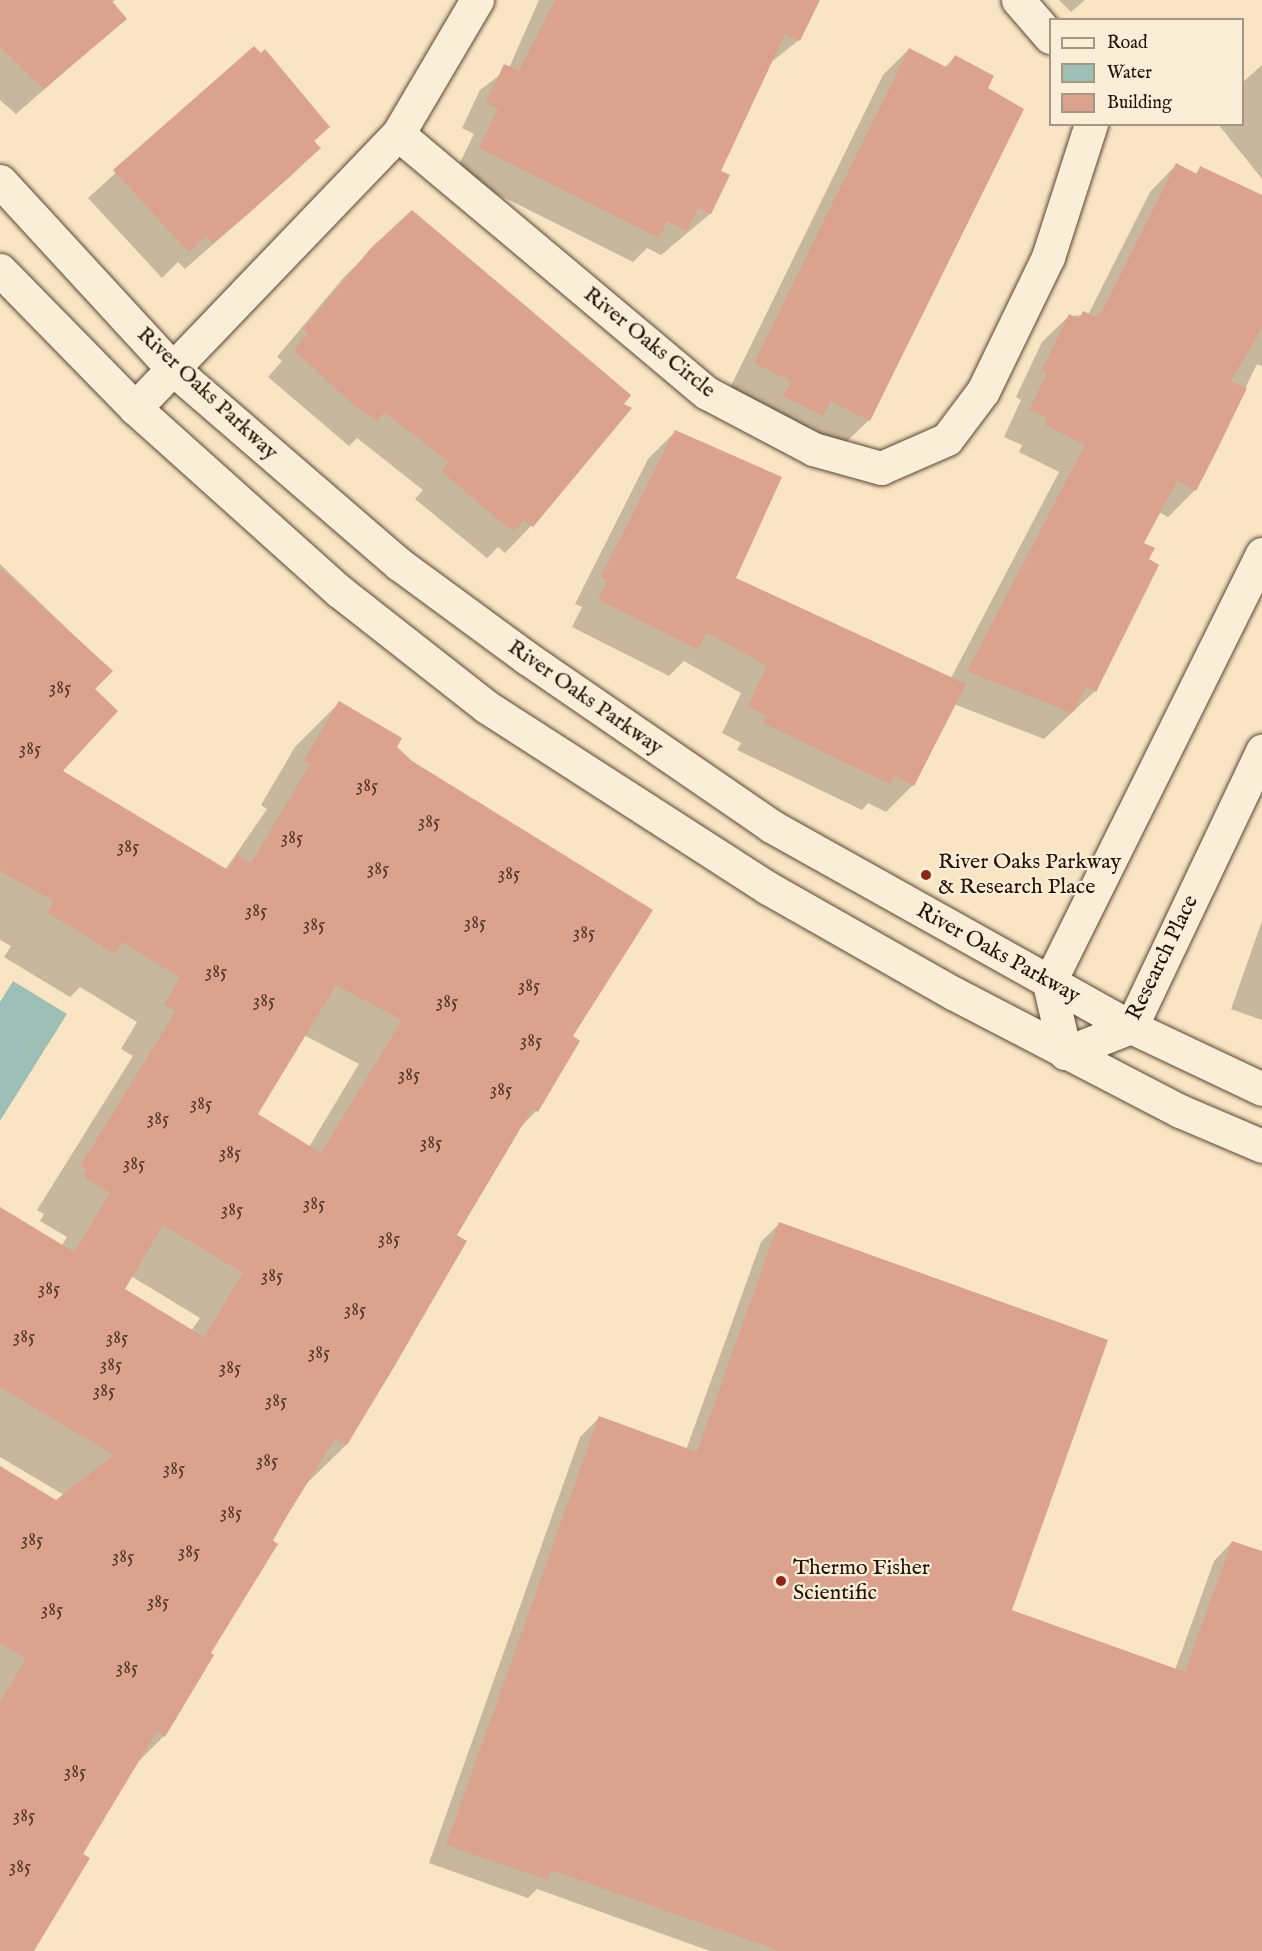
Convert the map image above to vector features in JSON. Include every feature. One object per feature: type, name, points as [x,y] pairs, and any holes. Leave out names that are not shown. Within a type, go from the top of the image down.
[{"type":"street","points":[[135,408],[398,134],[477,0]]},
{"type":"street","points":[[1018,0],[1049,36]]},
{"type":"street","name":"River Oaks Circle","points":[[398,134],[707,393],[813,448],[881,468],[947,439],[983,391],[1048,257],[1090,126]]},
{"type":"street","name":"River Oaks Parkway","points":[[0,181],[173,369],[399,564],[527,658],[771,826],[1131,1027],[1262,1089]]},
{"type":"street","points":[[0,270],[135,408],[339,591],[487,707],[768,888],[1065,1053],[1262,1146]]},
{"type":"street","points":[[1065,1053],[1049,983],[1262,554]]},
{"type":"street","name":"Research Place","points":[[1065,1053],[1131,1027],[1262,751]]},
{"type":"water","points":[[13,981],[67,1014],[0,1121],[0,1002]]},
{"type":"building","points":[[0,0],[111,0],[127,19],[44,89],[0,47]]},
{"type":"building","points":[[555,0],[820,0],[800,41],[785,34],[721,171],[730,175],[711,214],[698,208],[687,231],[667,221],[659,238],[479,148],[498,109],[486,103],[504,64],[519,71]]},
{"type":"building","points":[[254,46],[261,53],[265,49],[330,127],[314,141],[321,148],[248,214],[213,243],[206,236],[189,252],[113,170]]},
{"type":"building","points":[[909,48],[948,68],[955,55],[994,76],[988,88],[1024,109],[870,421],[831,401],[823,416],[783,396],[791,381],[754,363]]},
{"type":"building","points":[[1176,163],[1197,174],[1200,166],[1262,195],[1262,328],[1231,381],[1247,388],[1215,454],[1196,491],[1177,481],[1144,543],[1155,548],[1149,559],[1159,565],[1096,692],[1086,687],[1072,713],[967,671],[1085,445],[1045,425],[1048,418],[1029,410],[1047,373],[1042,370],[1069,314],[1079,319],[1083,311],[1096,317],[1102,311]]},
{"type":"building","points":[[412,210],[631,395],[624,404],[632,408],[533,527],[524,520],[514,532],[503,524],[441,471],[449,462],[384,412],[377,421],[356,407],[294,350],[308,333],[303,329],[371,248]]},
{"type":"building","points":[[675,430],[782,477],[736,578],[966,684],[914,786],[894,776],[890,784],[763,723],[766,716],[748,706],[767,666],[706,632],[698,650],[598,600],[607,580],[601,576]]},
{"type":"building","points":[[0,568],[113,671],[95,689],[118,711],[63,771],[228,870],[238,855],[251,863],[310,764],[304,760],[339,701],[402,738],[397,747],[412,761],[653,910],[573,1036],[580,1041],[538,1112],[532,1109],[457,1235],[467,1241],[394,1367],[347,1445],[336,1439],[332,1443],[272,1540],[278,1544],[211,1653],[214,1655],[165,1737],[157,1731],[83,1854],[90,1858],[34,1951],[0,1951],[0,1702],[26,1659],[0,1643],[0,1466],[56,1500],[114,1455],[0,1387],[0,1207],[74,1252],[110,1193],[83,1176],[87,1169],[80,1166],[176,1011],[164,1004],[180,978],[123,942],[115,954],[47,912],[54,901],[0,871]],"holes":[[[336,985],[402,1020],[321,1153],[258,1114]],[[163,1225],[243,1273],[204,1337],[125,1289]]]},
{"type":"building","name":"Thermo Fisher Scientific","points":[[779,1222],[1108,1340],[1012,1610],[1185,1672],[1232,1541],[1262,1551],[1262,1951],[780,1951],[551,1870],[548,1880],[446,1845],[599,1416],[697,1452]]},
{"type":"place","name":"River Oaks Parkway & Research Place","points":[[926,875]]},
{"type":"place","name":"Thermo Fisher Scientific","points":[[781,1581]]}]
